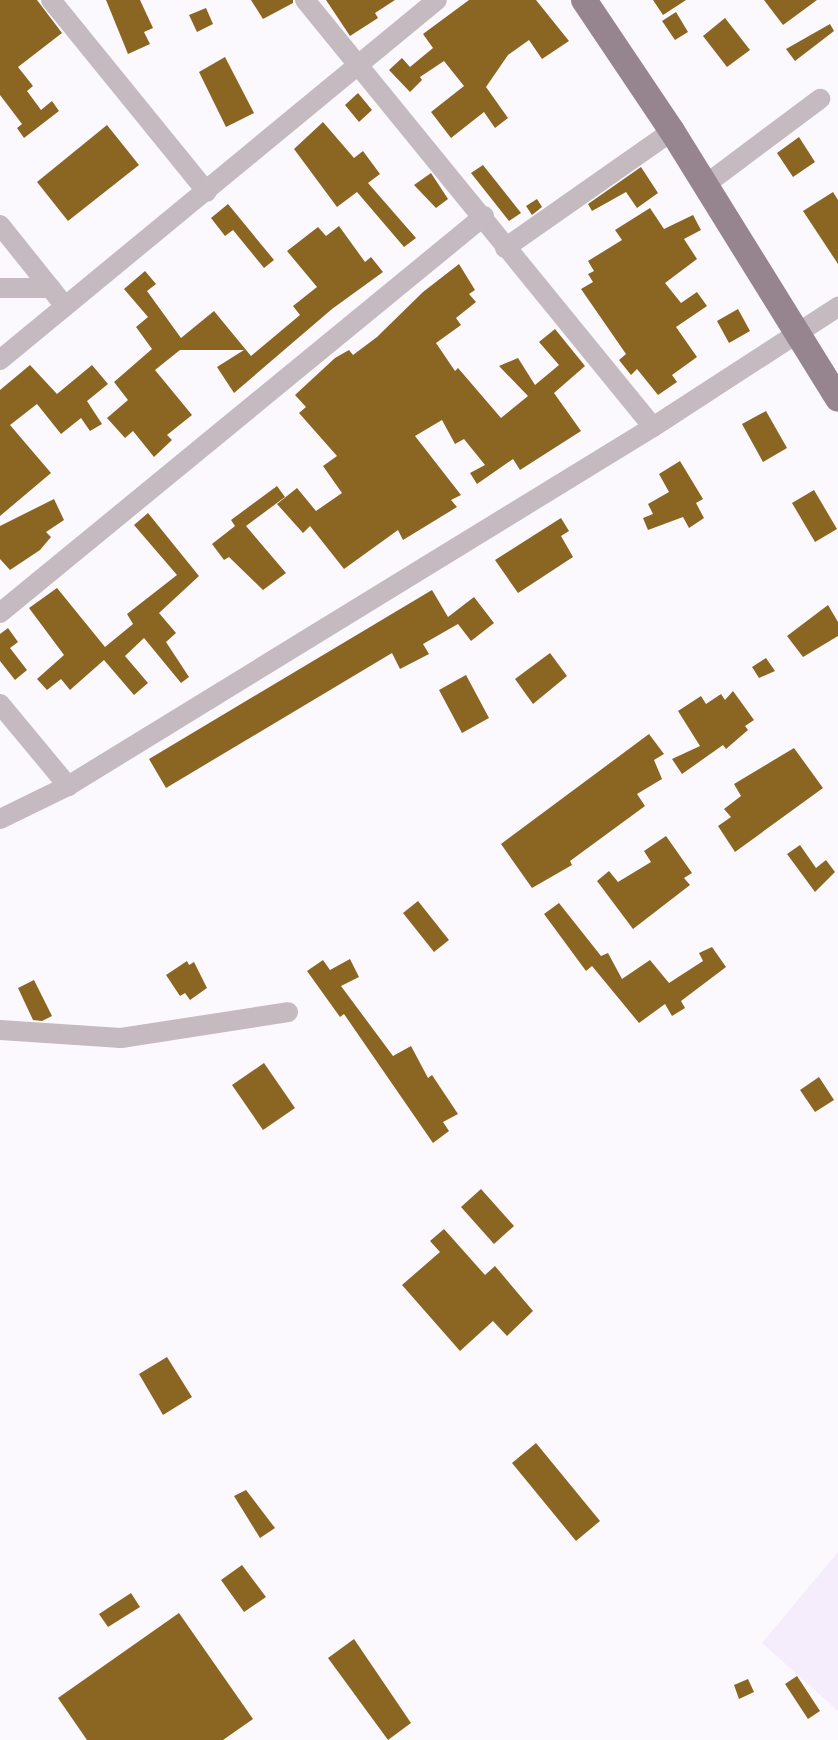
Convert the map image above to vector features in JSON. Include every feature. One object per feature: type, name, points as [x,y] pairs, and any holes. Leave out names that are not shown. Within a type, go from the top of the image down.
[{"type":"main road","points":[[584,0],[672,131],[796,335],[838,399]]},
{"type":"street","points":[[51,0],[207,192]]},
{"type":"street","points":[[305,0],[484,216],[505,248],[653,428]]},
{"type":"street","points":[[0,360],[207,192],[357,63],[437,0]]},
{"type":"street","points":[[705,185],[820,99]]},
{"type":"street","points":[[505,248],[672,131]]},
{"type":"street","points":[[0,613],[484,216]]},
{"type":"street","points":[[0,225],[65,306]]},
{"type":"street","points":[[0,288],[51,288]]},
{"type":"street","points":[[0,819],[68,786],[653,428],[838,307]]},
{"type":"street","points":[[0,704],[68,786]]},
{"type":"street","points":[[0,1030],[121,1038],[288,1012]]},
{"type":"shaded area","points":[[838,1552],[838,1711],[762,1643]]},
{"type":"building","points":[[0,0],[37,0],[62,33],[18,67],[33,86],[27,91],[41,110],[52,101],[59,111],[24,138],[17,128],[22,124],[0,95]]},
{"type":"building","points":[[106,0],[140,0],[153,28],[144,32],[150,44],[128,54]]},
{"type":"building","points":[[251,0],[293,0],[293,3],[263,19]]},
{"type":"building","points":[[326,0],[395,0],[375,13],[378,18],[350,36]]},
{"type":"building","points":[[469,0],[536,0],[569,41],[542,59],[529,40],[508,55],[486,87],[508,118],[495,128],[484,112],[451,138],[431,112],[464,86],[444,61],[420,77],[422,80],[410,92],[389,70],[402,58],[410,67],[433,48],[423,34]]},
{"type":"building","points":[[653,0],[686,0],[663,15]]},
{"type":"building","points":[[764,0],[817,0],[783,25]]},
{"type":"building","points":[[206,8],[213,24],[197,32],[189,15]]},
{"type":"building","points":[[676,12],[688,32],[675,40],[662,21]]},
{"type":"building","points":[[725,18],[750,50],[727,67],[703,36]]},
{"type":"building","points":[[830,24],[834,31],[795,61],[786,49]]},
{"type":"building","points":[[225,57],[254,113],[226,127],[199,72]]},
{"type":"building","points":[[358,93],[372,110],[359,122],[345,105]]},
{"type":"building","points":[[323,122],[354,158],[363,151],[380,174],[368,183],[416,238],[404,247],[357,192],[337,207],[294,149]]},
{"type":"building","points":[[107,125],[139,165],[68,221],[37,182]]},
{"type":"building","points":[[799,137],[815,162],[793,177],[777,153]]},
{"type":"building","points":[[483,165],[521,213],[509,221],[471,173]]},
{"type":"building","points":[[641,167],[658,193],[637,208],[626,192],[592,211],[588,204]]},
{"type":"building","points":[[431,173],[448,199],[436,208],[414,185]]},
{"type":"building","points":[[833,192],[838,200],[838,264],[803,211]]},
{"type":"building","points":[[537,199],[542,207],[532,215],[526,206]]},
{"type":"building","points":[[228,204],[274,260],[264,268],[233,230],[225,236],[211,218]]},
{"type":"building","points":[[650,208],[664,229],[693,215],[701,230],[684,239],[697,259],[665,283],[681,303],[697,292],[707,306],[676,327],[697,357],[672,375],[677,382],[658,395],[637,369],[631,375],[619,360],[626,354],[581,289],[593,282],[588,274],[594,271],[588,261],[622,240],[615,230]]},
{"type":"building","points":[[339,226],[365,262],[371,257],[383,272],[332,309],[234,393],[217,367],[244,350],[180,350],[155,370],[192,415],[167,435],[172,440],[154,457],[133,431],[125,438],[107,418],[128,400],[114,382],[152,349],[136,327],[148,317],[124,289],[145,271],[156,284],[147,291],[181,338],[214,311],[251,356],[300,315],[293,306],[317,287],[287,251],[318,227],[326,236]]},
{"type":"building","points":[[459,264],[475,290],[469,294],[476,302],[456,318],[461,325],[436,343],[455,371],[458,368],[501,418],[528,396],[499,366],[518,358],[535,385],[559,365],[539,342],[555,329],[585,366],[554,393],[581,431],[520,470],[513,459],[477,484],[470,473],[485,465],[464,439],[455,444],[442,420],[415,436],[461,495],[451,500],[457,507],[403,540],[398,530],[344,569],[310,526],[303,533],[277,504],[297,488],[316,511],[342,493],[323,466],[337,456],[299,413],[306,407],[295,395],[335,358],[349,350],[353,355],[377,337],[423,292]]},
{"type":"building","points":[[738,309],[750,331],[729,343],[717,321]]},
{"type":"building","points":[[30,365],[57,394],[92,365],[108,384],[87,401],[102,424],[90,431],[81,418],[61,434],[37,404],[10,425],[51,473],[0,516],[0,390]]},
{"type":"building","points":[[766,411],[787,448],[763,462],[742,424]]},
{"type":"building","points":[[680,461],[703,499],[696,503],[704,518],[689,528],[683,517],[648,530],[643,518],[653,514],[648,504],[669,492],[659,474]]},
{"type":"building","points":[[277,486],[285,497],[246,526],[286,573],[263,590],[229,557],[224,560],[212,544],[235,526],[231,520]]},
{"type":"building","points":[[814,490],[837,529],[815,542],[792,503]]},
{"type":"building","points":[[54,499],[64,520],[46,532],[51,537],[40,550],[10,570],[0,559],[0,526]]},
{"type":"building","points":[[148,513],[199,576],[159,613],[176,633],[166,642],[189,677],[181,683],[144,638],[125,656],[148,683],[134,695],[104,660],[70,690],[61,679],[47,690],[37,679],[64,655],[29,608],[57,588],[105,647],[133,624],[127,614],[177,575],[134,525]]},
{"type":"building","points":[[561,518],[569,531],[561,536],[573,557],[518,593],[495,560]]},
{"type":"building","points":[[432,590],[448,617],[474,597],[494,623],[471,641],[458,624],[423,644],[429,654],[400,669],[392,653],[166,788],[149,759]]},
{"type":"building","points":[[828,605],[838,622],[838,636],[803,657],[787,636]]},
{"type":"building","points":[[8,628],[18,642],[10,648],[27,670],[15,680],[0,661],[0,634]]},
{"type":"building","points":[[550,653],[567,676],[533,704],[515,679]]},
{"type":"building","points":[[766,658],[775,671],[759,678],[752,667]]},
{"type":"building","points":[[466,675],[489,718],[462,733],[439,690]]},
{"type":"building","points":[[733,691],[754,720],[745,726],[748,730],[726,749],[723,745],[682,774],[672,759],[700,746],[678,711],[701,696],[706,704],[721,694],[725,700]]},
{"type":"building","points":[[649,734],[664,754],[654,760],[662,779],[637,794],[645,806],[570,861],[572,865],[532,888],[501,844]]},
{"type":"building","points":[[794,748],[823,788],[735,852],[718,826],[731,817],[724,809],[741,796],[734,784]]},
{"type":"building","points":[[666,836],[692,873],[684,878],[690,885],[633,929],[597,881],[609,871],[618,882],[651,862],[644,851]]},
{"type":"building","points":[[800,845],[816,868],[826,860],[835,872],[815,892],[787,854]]},
{"type":"building","points":[[418,901],[449,940],[434,952],[403,913]]},
{"type":"building","points":[[559,903],[601,956],[608,953],[622,979],[650,960],[669,983],[703,961],[699,953],[712,947],[726,967],[681,1001],[685,1008],[672,1016],[665,1004],[639,1023],[592,966],[586,971],[544,914]]},
{"type":"building","points":[[350,959],[359,977],[341,986],[393,1056],[411,1046],[428,1078],[432,1075],[458,1114],[443,1122],[449,1131],[433,1143],[344,1014],[340,1017],[307,971],[323,960],[330,970]]},
{"type":"building","points":[[187,961],[189,965],[194,962],[207,988],[190,1000],[185,993],[180,996],[166,975]]},
{"type":"building","points":[[34,980],[52,1016],[42,1021],[33,1020],[18,988]]},
{"type":"building","points":[[264,1063],[295,1108],[263,1130],[232,1085]]},
{"type":"building","points":[[819,1077],[834,1100],[815,1112],[800,1090]]},
{"type":"building","points":[[481,1189],[514,1226],[494,1244],[461,1207]]},
{"type":"building","points":[[444,1229],[485,1275],[495,1266],[533,1311],[507,1336],[493,1321],[460,1351],[402,1285],[440,1252],[430,1241]]},
{"type":"building","points":[[167,1357],[192,1397],[163,1415],[139,1374]]},
{"type":"building","points":[[536,1443],[600,1521],[576,1541],[512,1463]]},
{"type":"building","points":[[246,1490],[275,1528],[260,1538],[234,1496]]},
{"type":"building","points":[[242,1565],[266,1597],[244,1612],[221,1580]]},
{"type":"building","points":[[131,1593],[140,1607],[108,1627],[99,1614]]},
{"type":"building","points":[[179,1613],[253,1719],[223,1740],[87,1740],[58,1698]]},
{"type":"building","points":[[354,1639],[411,1723],[388,1740],[328,1658]]},
{"type":"building","points":[[797,1676],[820,1711],[808,1719],[785,1684]]},
{"type":"building","points":[[748,1679],[754,1692],[739,1699],[734,1685]]}]
